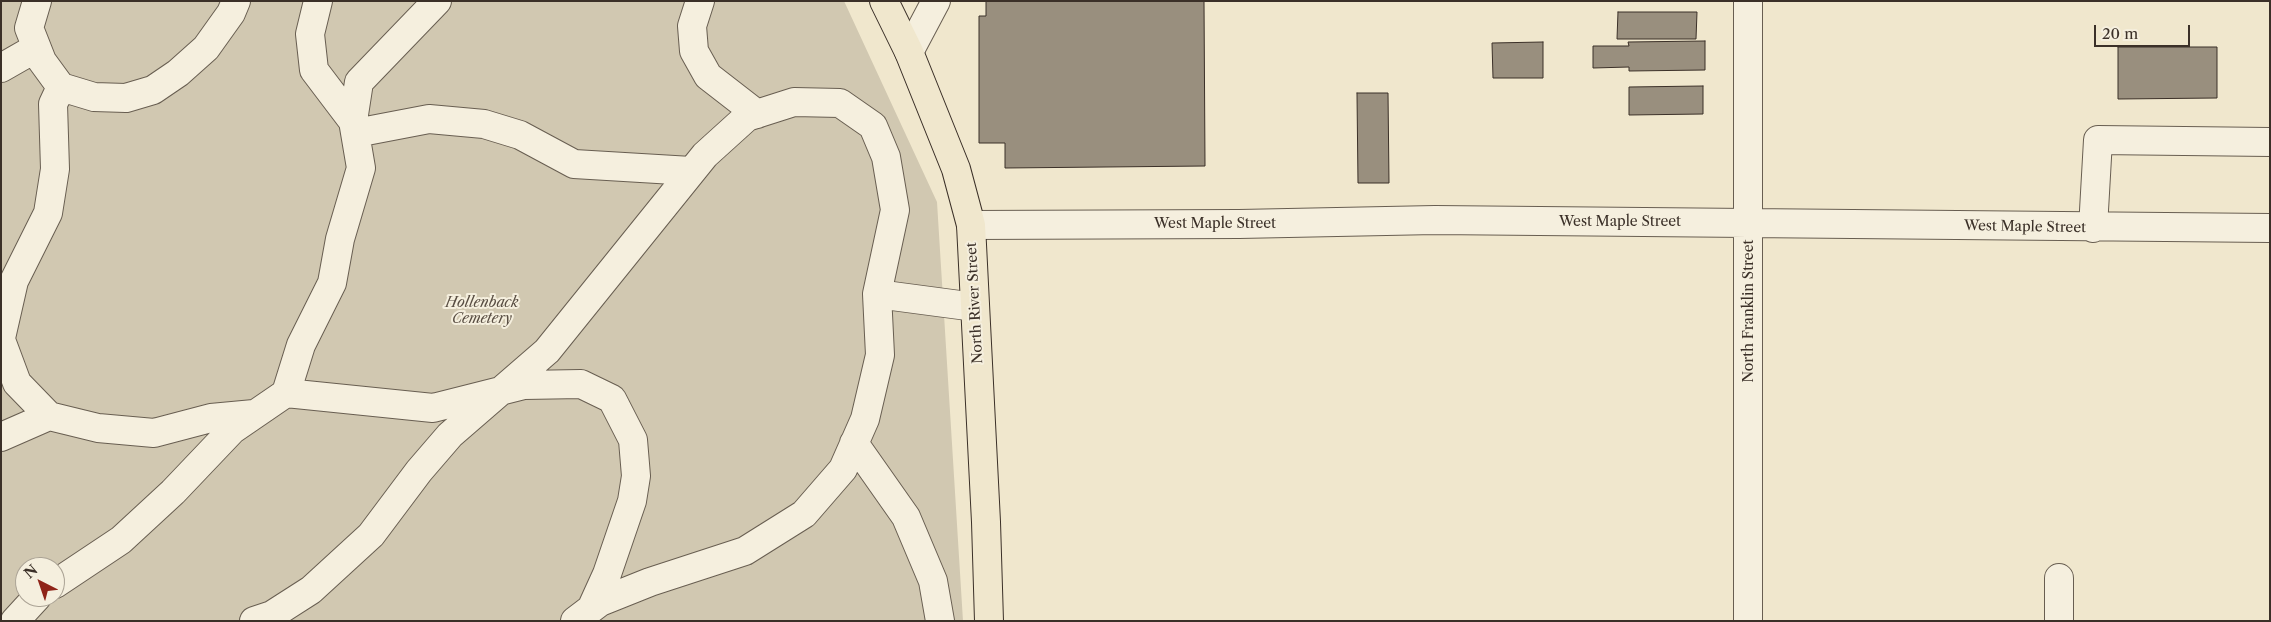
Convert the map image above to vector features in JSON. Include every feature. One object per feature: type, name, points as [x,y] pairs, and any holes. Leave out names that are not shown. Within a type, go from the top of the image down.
[{"type":"main road","name":"North River Street","points":[[884,1],[909,52],[956,169],[971,225],[989,621]]},
{"type":"street","points":[[36,1],[29,28],[42,61],[61,87],[94,97],[126,98],[153,90],[178,73],[206,48],[231,13],[236,1]]},
{"type":"street","points":[[318,1],[310,34],[314,70],[361,132],[429,119],[484,124],[520,135],[574,164],[691,171]]},
{"type":"street","points":[[65,577],[121,540],[173,492],[232,430],[286,392],[301,345],[332,283],[340,239],[361,168],[352,121],[358,82],[437,1]]},
{"type":"street","points":[[700,1],[692,26],[694,51],[708,76],[757,114]]},
{"type":"street","points":[[909,52],[936,1]]},
{"type":"street","name":"North Franklin Street","points":[[1748,1],[1750,223],[1748,621]]},
{"type":"street","points":[[1,68],[36,48]]},
{"type":"street","points":[[61,87],[53,104],[55,169],[48,213],[14,281],[1,339],[17,383],[49,416],[98,428],[154,433],[211,418],[256,414]]},
{"type":"street","points":[[254,621],[272,616],[310,590],[345,560],[371,534],[419,471],[450,435],[547,351],[691,171],[705,155],[747,117],[794,102],[840,103],[873,126],[886,156],[896,210],[876,294],[880,355],[865,419],[843,469],[804,514],[745,551],[650,582],[600,602],[584,614]]},
{"type":"street","points":[[2092,228],[2098,140],[2270,142]]},
{"type":"street","name":"West Maple Street","points":[[971,225],[1229,224],[1435,220],[2092,228],[2270,228]]},
{"type":"street","points":[[876,294],[975,307]]},
{"type":"street","points":[[286,392],[433,408],[524,385],[581,384],[612,399],[633,440],[636,476],[632,501],[607,574],[584,614]]},
{"type":"street","points":[[1,437],[49,416]]},
{"type":"street","points":[[854,443],[906,517],[933,581],[940,621]]},
{"type":"street","points":[[2059,578],[2059,621]]},
{"type":"street","points":[[15,621],[28,607]]},
{"type":"green space","name":"Hollenback Cemetery","points":[[1,1],[844,1],[937,202],[963,621],[1,621]]},
{"type":"building","points":[[986,1],[1204,1],[1205,166],[1005,168],[1005,143],[979,143],[979,16],[986,16]]},
{"type":"building","points":[[1618,12],[1697,12],[1696,39],[1617,39]]},
{"type":"building","points":[[1705,41],[1705,70],[1629,71],[1629,67],[1593,68],[1593,46],[1629,46],[1628,42]]},
{"type":"building","points":[[1543,42],[1543,78],[1493,78],[1492,43]]},
{"type":"building","points":[[2118,47],[2217,47],[2217,98],[2118,99]]},
{"type":"building","points":[[1703,86],[1703,114],[1629,115],[1629,87]]},
{"type":"building","points":[[1357,93],[1388,93],[1389,183],[1358,183]]}]
